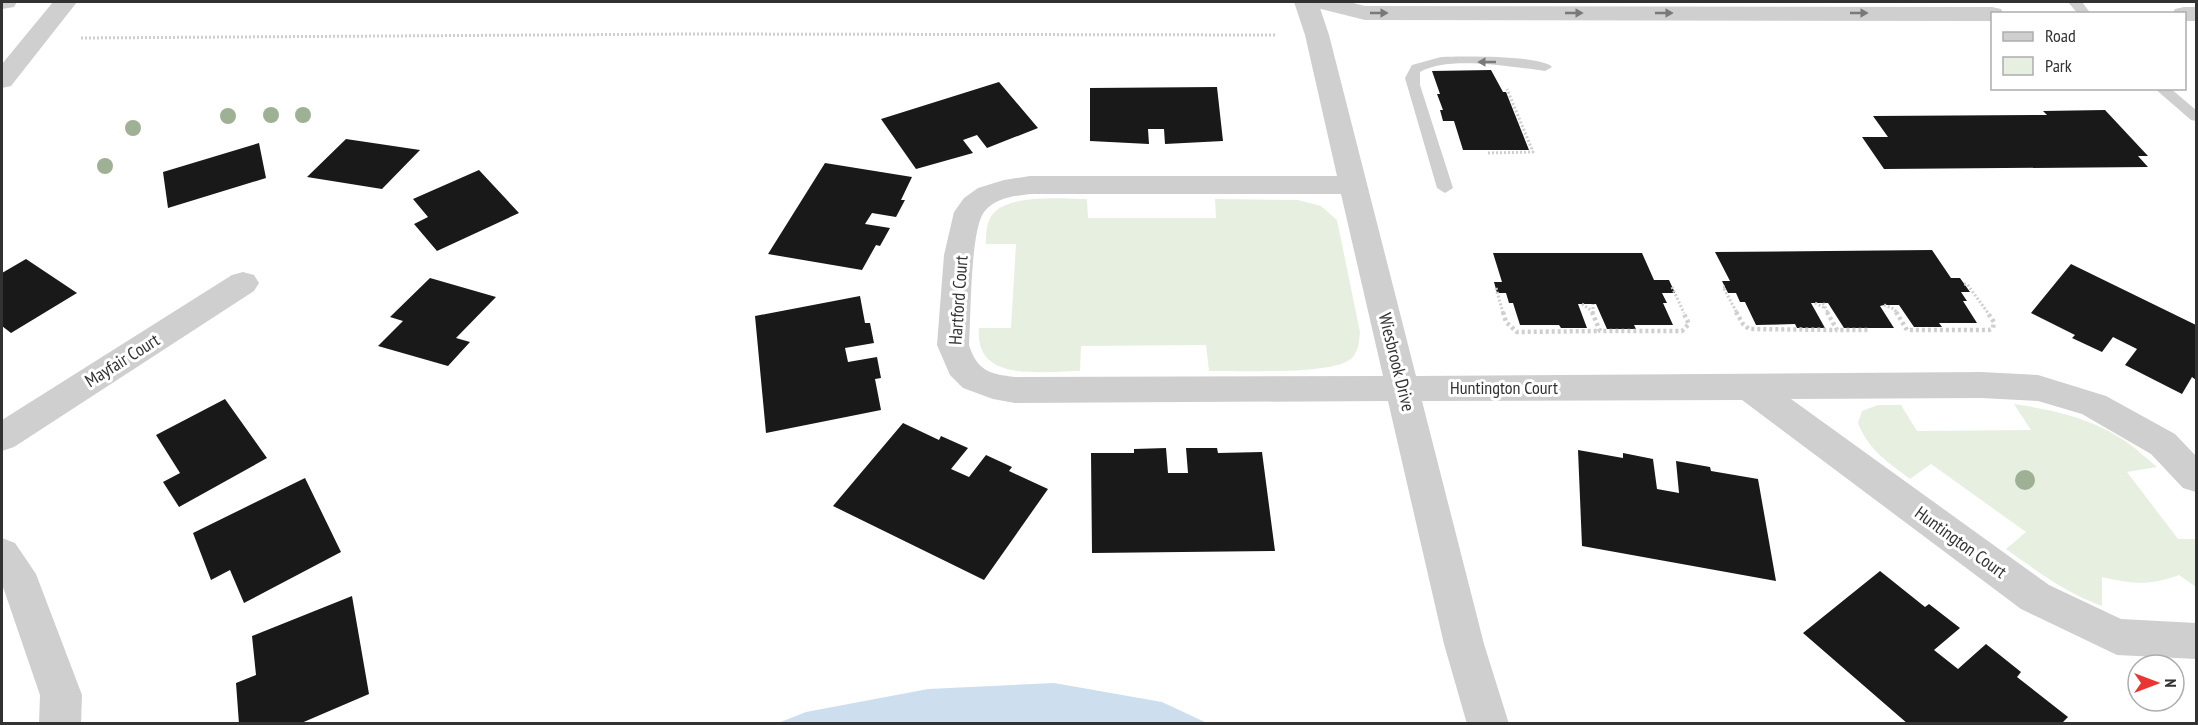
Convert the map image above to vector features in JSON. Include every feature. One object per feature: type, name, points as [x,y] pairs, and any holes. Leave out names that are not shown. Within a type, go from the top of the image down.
[{"type":"street","points":[[2,81],[65,2]]},
{"type":"street","name":"Wiesbrook Drive","points":[[1306,2],[1317,35],[1354,185],[1464,644],[1488,723]]},
{"type":"street","points":[[1322,2],[1365,13],[1991,14]]},
{"type":"street","name":"Hartford Court","points":[[1354,185],[1030,185],[1005,188],[983,197],[969,212],[963,230],[953,345],[957,362],[971,378],[990,387],[1015,390],[1403,387]]},
{"type":"street","name":"Mayfair Court","points":[[2,437],[243,283]]},
{"type":"street","name":"Huntington Court","points":[[1403,387],[1981,385],[2038,388],[2094,405],[2163,444],[2196,478]]},
{"type":"street","name":"Huntington Court","points":[[1749,387],[2035,597],[2117,637],[2196,641]]},
{"type":"street","points":[[2,554],[17,574],[61,695],[60,723]]},
{"type":"lane","points":[[1445,188],[1413,85],[1412,76],[1415,69],[1423,65],[1448,62],[1509,62],[1545,67]]},
{"type":"lane","points":[[2163,90],[2196,117]]},
{"type":"path","points":[[81,38],[692,34],[1276,35]]},
{"type":"path","points":[[1488,153],[1533,152],[1506,88]]},
{"type":"path","points":[[1884,305],[1895,307],[1907,330],[1993,328],[1994,322],[1967,284],[1964,284]]},
{"type":"path","points":[[1496,288],[1506,322],[1517,332],[1682,331],[1689,324],[1672,287]]},
{"type":"path","points":[[1725,287],[1723,287],[1743,324],[1749,329],[1870,330]]},
{"type":"path","points":[[1815,303],[1825,309]]},
{"type":"path","points":[[1823,303],[1837,330]]},
{"type":"path","points":[[1582,304],[1592,311]]},
{"type":"path","points":[[1593,304],[1592,311],[1600,331]]},
{"type":"green space","points":[[1048,198],[1087,199],[1088,218],[1216,218],[1215,199],[1298,200],[1321,206],[1337,220],[1360,332],[1354,355],[1342,364],[1306,370],[1209,371],[1206,345],[1081,346],[1080,371],[1030,372],[1014,371],[999,366],[987,358],[980,346],[979,328],[1011,328],[1016,244],[986,244],[989,220],[996,211],[1019,201]]},
{"type":"green space","points":[[2014,404],[2074,417],[2102,428],[2128,443],[2157,467],[2127,472],[2178,539],[2196,539],[2196,587],[2179,575],[2141,583],[2102,577],[2102,606],[2076,595],[2006,549],[2026,532],[1931,464],[1910,479],[1873,448],[1858,423],[1862,411],[1878,405],[1901,405],[1917,431],[2031,430]]},
{"type":"water","points":[[1054,683],[1162,702],[1207,723],[778,723],[806,712],[928,689]]},
{"type":"building","points":[[1491,70],[1503,92],[1506,92],[1529,150],[1463,150],[1454,121],[1443,121],[1440,110],[1443,110],[1437,94],[1440,94],[1432,71]]},
{"type":"building","points":[[999,82],[1038,128],[987,148],[977,135],[963,140],[973,153],[916,169],[881,119]]},
{"type":"building","points":[[1217,87],[1223,141],[1165,144],[1164,129],[1148,129],[1149,144],[1090,141],[1090,88]]},
{"type":"building","points":[[2105,110],[2148,156],[2138,156],[2148,167],[1884,169],[1862,137],[1888,137],[1873,116],[2047,115],[2043,111]]},
{"type":"building","points":[[346,139],[420,150],[382,189],[307,177]]},
{"type":"building","points":[[259,143],[266,178],[168,208],[163,172]]},
{"type":"building","points":[[825,163],[912,177],[901,200],[905,200],[896,217],[872,213],[865,224],[890,228],[880,246],[876,245],[862,270],[768,254]]},
{"type":"building","points":[[479,170],[519,213],[437,251],[414,224],[428,217],[413,199]]},
{"type":"building","points":[[1932,250],[1951,278],[1960,278],[1970,292],[1961,292],[1967,301],[1963,301],[1977,323],[1939,323],[1942,327],[1914,327],[1899,305],[1884,305],[1880,306],[1894,328],[1844,328],[1828,303],[1811,303],[1825,328],[1797,328],[1795,324],[1756,325],[1745,302],[1740,302],[1736,293],[1728,293],[1722,281],[1730,281],[1715,252]]},
{"type":"building","points":[[1493,253],[1642,253],[1654,280],[1669,280],[1675,293],[1662,293],[1667,303],[1663,303],[1673,325],[1634,325],[1636,329],[1607,329],[1596,304],[1578,304],[1587,328],[1520,325],[1513,303],[1509,303],[1506,293],[1497,293],[1494,282],[1502,282]]},
{"type":"building","points":[[26,259],[77,293],[11,333],[2,326],[2,273]]},
{"type":"building","points":[[2071,264],[2196,325],[2196,380],[2192,377],[2182,394],[2125,365],[2137,349],[2113,337],[2102,352],[2072,338],[2075,335],[2031,313]]},
{"type":"building","points":[[430,278],[496,297],[456,338],[470,342],[448,366],[378,346],[403,321],[390,317]]},
{"type":"building","points":[[860,296],[865,323],[870,323],[874,343],[845,348],[848,362],[877,357],[881,378],[875,379],[881,410],[766,433],[755,316]]},
{"type":"building","points":[[225,399],[267,458],[179,507],[163,482],[180,473],[156,435]]},
{"type":"building","points":[[903,423],[939,440],[941,436],[968,448],[951,469],[969,477],[986,455],[1012,467],[1009,471],[1048,489],[984,580],[833,506]]},
{"type":"building","points":[[1166,448],[1168,473],[1188,473],[1186,448],[1217,448],[1218,453],[1262,452],[1275,551],[1092,553],[1091,453],[1134,453],[1134,449]]},
{"type":"building","points":[[1578,450],[1623,458],[1623,453],[1653,459],[1657,489],[1679,493],[1676,461],[1710,467],[1711,471],[1758,479],[1776,581],[1582,546]]},
{"type":"building","points":[[305,478],[341,552],[244,603],[230,570],[211,580],[193,533]]},
{"type":"building","points":[[1880,571],[1925,607],[1929,604],[1960,628],[1934,650],[1958,669],[1986,644],[2021,672],[2017,677],[2068,717],[2061,724],[1908,724],[1803,633]]},
{"type":"building","points":[[352,596],[369,694],[299,724],[239,724],[236,683],[256,675],[252,636]]}]
